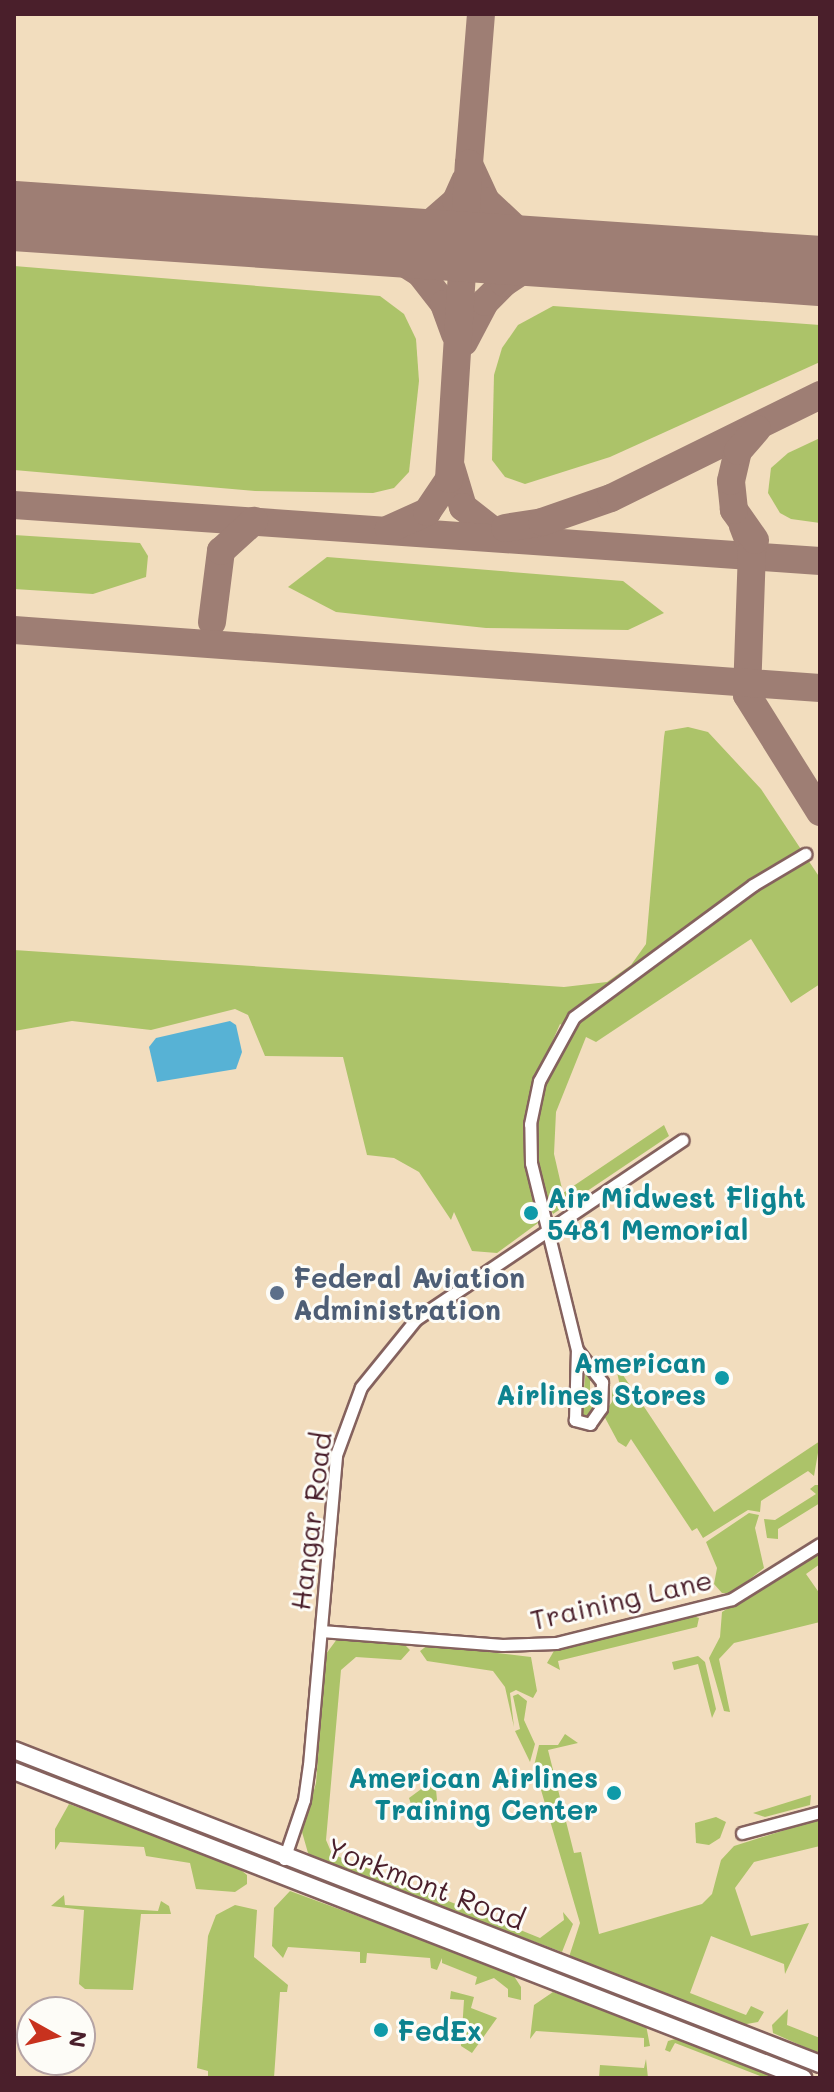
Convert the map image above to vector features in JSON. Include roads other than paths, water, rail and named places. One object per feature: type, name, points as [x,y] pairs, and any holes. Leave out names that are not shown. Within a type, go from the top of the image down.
[{"type":"street","points":[[577,1350],[602,1382],[601,1408],[590,1424],[575,1420],[577,1350],[531,1163],[530,1124],[539,1081],[560,1037],[574,1017],[643,964],[805,854]]},
{"type":"street","name":"Hangar Road","points":[[277,1874],[304,1800],[336,1455],[361,1387],[416,1319],[682,1140]]},
{"type":"street","name":"Training Lane","points":[[321,1631],[502,1645],[556,1643],[732,1599],[820,1544]]},
{"type":"street","name":"Yorkmont Road","points":[[14,1750],[820,2064]]},
{"type":"street","name":"Yorkmont Road","points":[[14,1771],[803,2078]]},
{"type":"street","points":[[742,1833],[820,1812]]},
{"type":"street","points":[[555,1982],[562,1964]]},
{"type":"street","points":[[661,2024],[666,2004]]},
{"type":"street","points":[[752,2058],[758,2040]]},
{"type":"water","points":[[230,1021],[236,1025],[242,1052],[236,1069],[157,1082],[149,1047],[156,1038]]},
{"type":"place","name":"Air Midwest Flight 5481 Memorial","points":[[531,1213]]},
{"type":"place","name":"Federal Aviation Administration","points":[[277,1293]]},
{"type":"place","name":"American Airlines Stores","points":[[722,1378]]},
{"type":"place","name":"American Airlines Training Center","points":[[614,1793]]},
{"type":"place","name":"FedEx","points":[[381,2030]]}]
